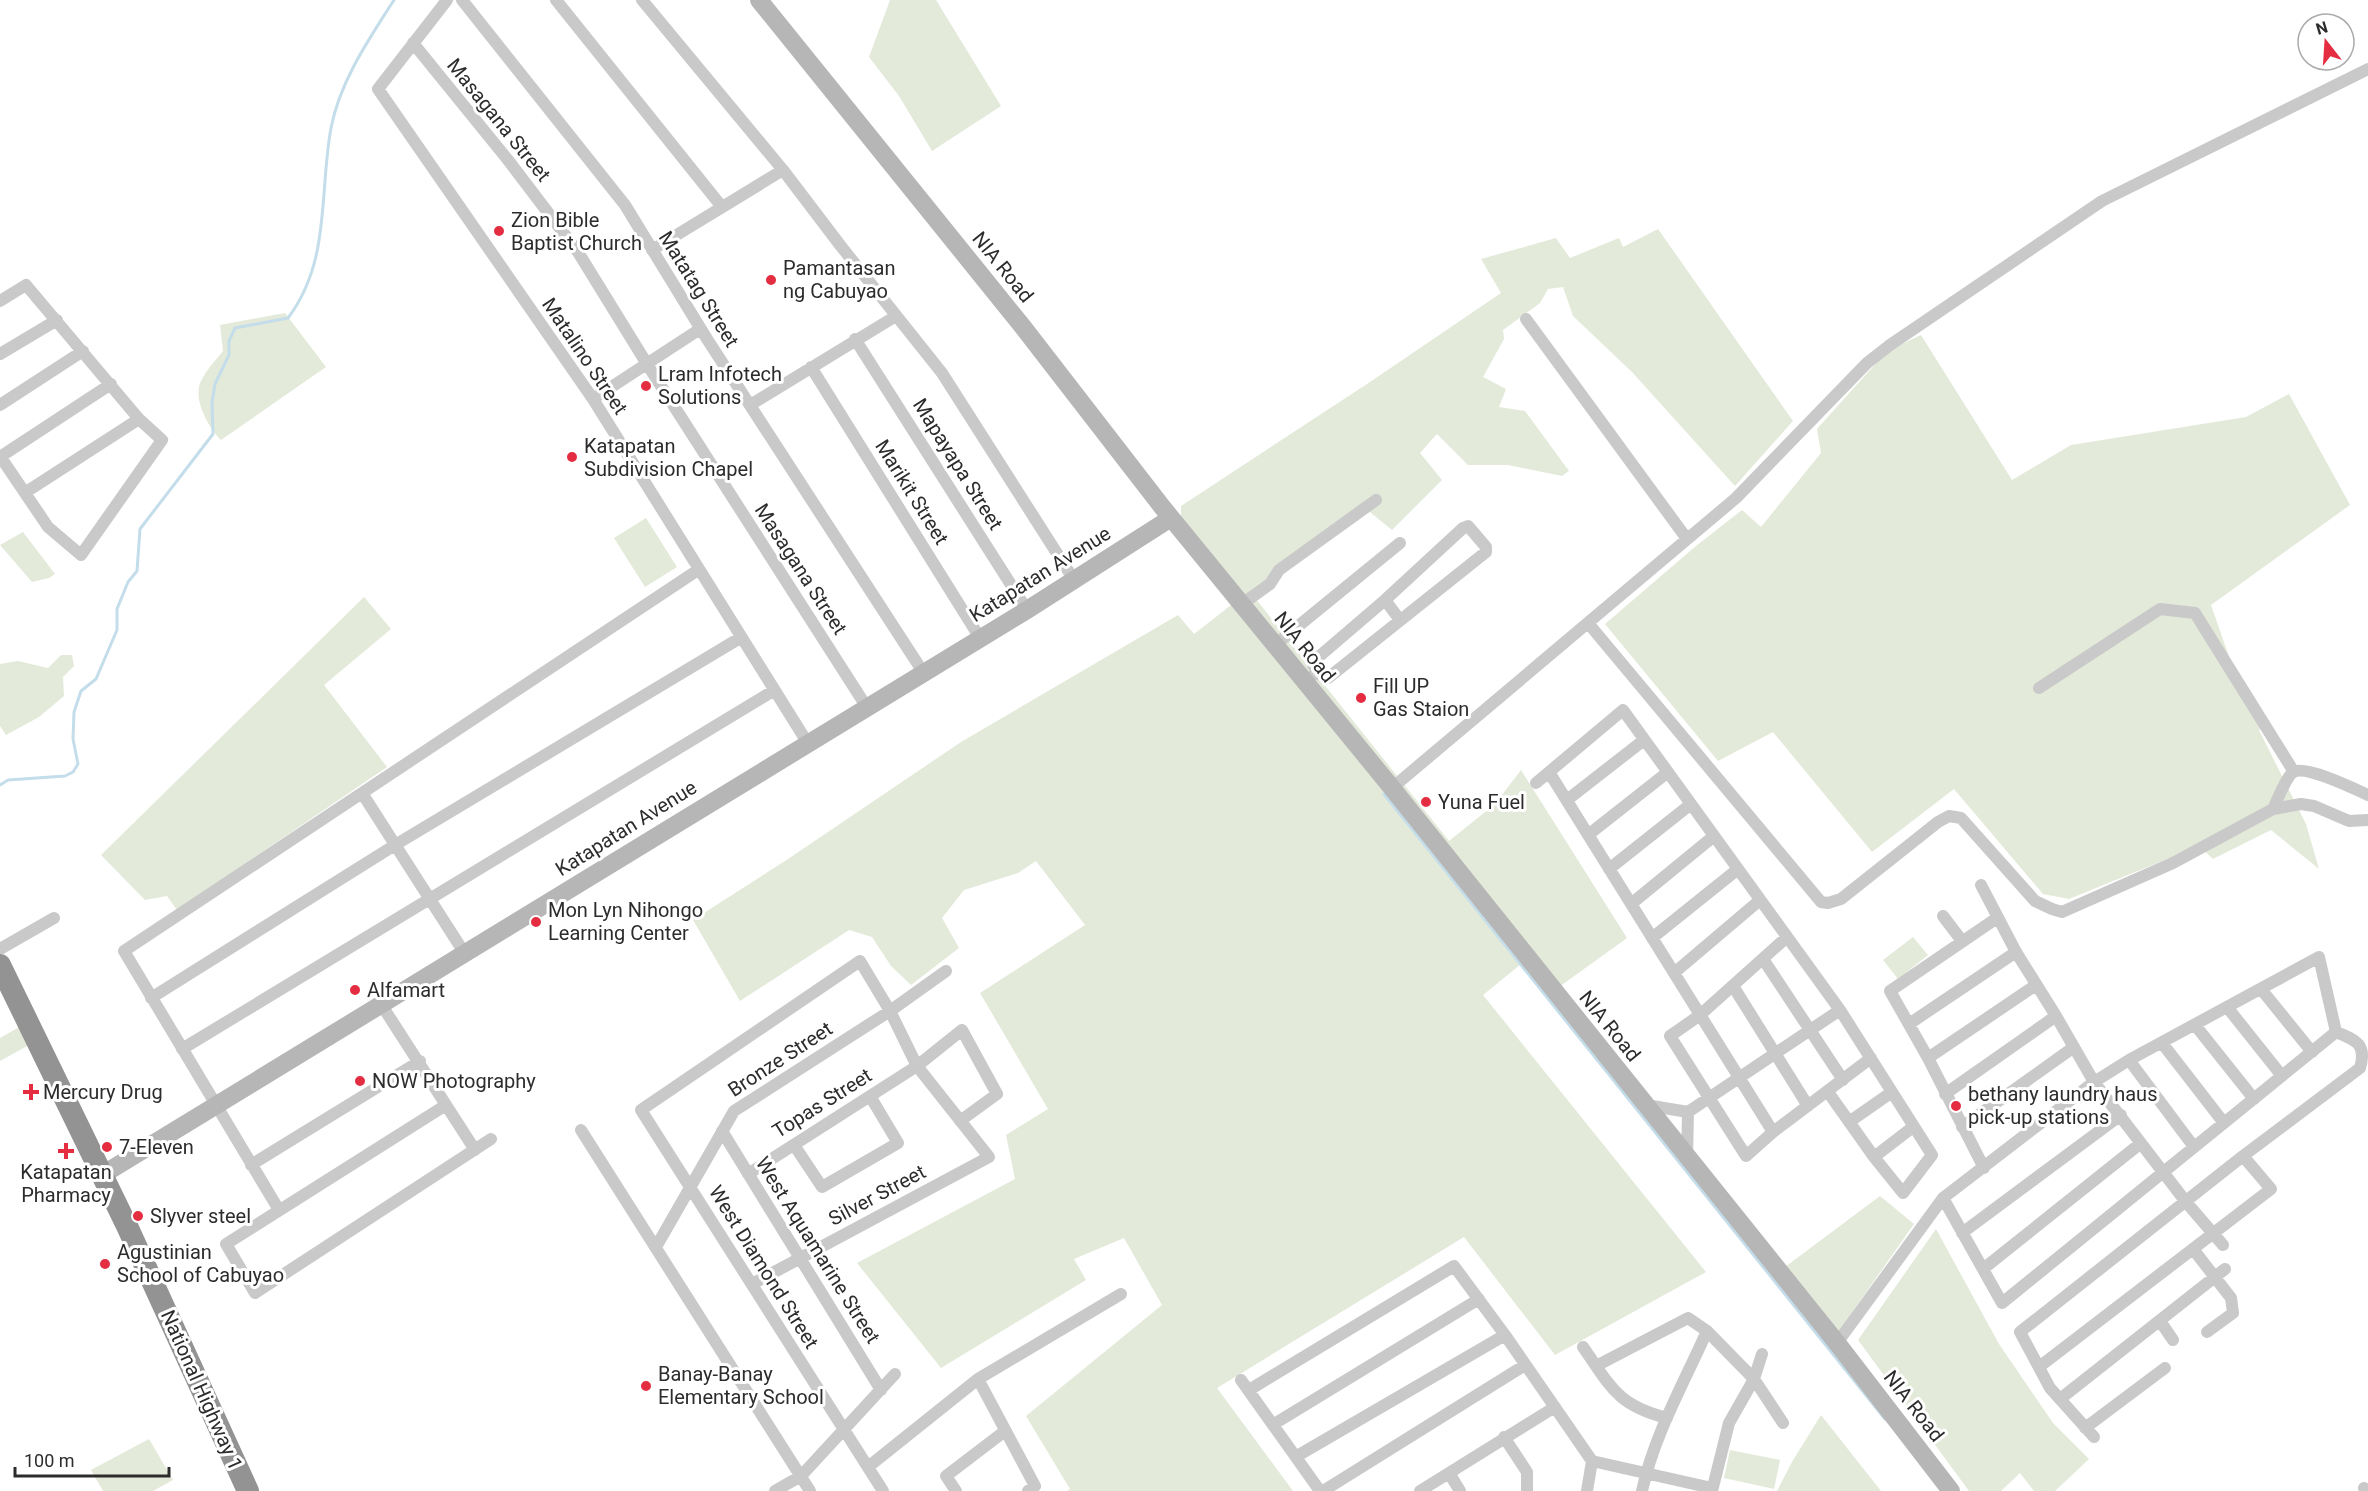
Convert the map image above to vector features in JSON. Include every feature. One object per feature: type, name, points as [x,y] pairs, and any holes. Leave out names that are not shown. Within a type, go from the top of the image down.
[{"type":"highway","name":"National Highway 1","points":[[0,965],[6,994],[102,1175],[193,1367],[248,1491]]},
{"type":"street","points":[[413,42],[447,0]]},
{"type":"street","name":"Matatag Street","points":[[462,0],[625,205],[700,329],[923,672]]},
{"type":"street","points":[[556,0],[722,207]]},
{"type":"street","points":[[642,0],[783,170],[942,373],[1074,580]]},
{"type":"street","name":"NIA Road","points":[[759,0],[1023,327],[1171,518],[1275,645],[1311,676],[1392,788],[1837,1343],[1951,1491]]},
{"type":"street","name":"Matalino Street","points":[[413,42],[378,89],[593,399],[773,691],[807,742]]},
{"type":"street","name":"Masagana Street","points":[[413,42],[578,252],[646,364],[866,706]]},
{"type":"street","points":[[1392,788],[1736,498],[1867,363],[1890,345],[2102,201],[2368,69]]},
{"type":"street","points":[[652,250],[783,170]]},
{"type":"street","points":[[0,301],[26,285],[111,384],[139,419],[162,440],[81,555],[48,527],[0,456],[111,384]]},
{"type":"street","points":[[750,405],[896,316]]},
{"type":"street","points":[[1526,319],[1687,539]]},
{"type":"street","points":[[0,354],[57,320]]},
{"type":"street","points":[[593,399],[700,329]]},
{"type":"street","name":"Mapayapa Street","points":[[855,339],[1027,610]]},
{"type":"street","points":[[0,405],[83,351]]},
{"type":"street","name":"Marikit Street","points":[[811,367],[980,638]]},
{"type":"street","points":[[26,492],[139,419]]},
{"type":"street","points":[[1242,604],[1270,584],[1279,570],[1376,500]]},
{"type":"street","name":"Katapatan Avenue","points":[[102,1175],[807,742],[1027,610],[1171,518]]},
{"type":"street","points":[[1466,526],[1486,547],[1486,552],[1328,678],[1311,676],[1315,660],[1385,600],[1466,526]]},
{"type":"street","points":[[1275,645],[1400,543]]},
{"type":"street","points":[[279,1210],[124,951],[698,570]]},
{"type":"street","points":[[1385,600],[1400,620]]},
{"type":"street","points":[[2039,688],[2160,609],[2195,612],[2294,772]]},
{"type":"street","points":[[1588,623],[1821,902],[1828,903],[1841,899],[1938,822],[1949,816],[1961,818],[2036,902],[2052,909],[2066,911],[2173,863],[2273,809],[2301,804],[2314,806],[2349,821],[2368,820]]},
{"type":"street","points":[[152,998],[395,845],[740,638]]},
{"type":"street","points":[[182,1049],[773,691]]},
{"type":"street","points":[[1536,783],[1623,710],[1840,1010],[1932,1155],[1903,1193],[1874,1157],[1828,1092]]},
{"type":"street","points":[[1567,800],[1644,740]]},
{"type":"street","points":[[2273,809],[2289,777],[2294,772],[2306,771],[2368,795]]},
{"type":"street","points":[[1549,772],[1773,1132]]},
{"type":"street","points":[[1588,835],[1668,772]]},
{"type":"street","points":[[362,793],[465,954]]},
{"type":"street","points":[[1609,869],[1691,804]]},
{"type":"street","points":[[1631,904],[1714,836]]},
{"type":"street","points":[[1652,938],[1738,869]]},
{"type":"street","points":[[1981,885],[2016,952],[2094,1082],[2163,1173],[2223,1245]]},
{"type":"street","points":[[1674,973],[1760,900]]},
{"type":"street","points":[[1943,916],[1962,941]]},
{"type":"street","points":[[0,949],[54,918]]},
{"type":"street","points":[[1984,1168],[1928,1058],[1890,991],[1997,918]]},
{"type":"street","points":[[1787,938],[1700,1015],[1670,1036],[1746,1156],[1773,1132],[1871,1058]]},
{"type":"street","points":[[1909,1024],[2016,952]]},
{"type":"street","points":[[1837,1343],[1942,1198],[2094,1082],[2129,1060],[2319,957],[2336,1032]]},
{"type":"street","points":[[1763,959],[1843,1080]]},
{"type":"street","name":"West Diamond Street","points":[[883,1491],[641,1110],[860,961],[890,1011]]},
{"type":"street","name":"Bronze Street","points":[[656,1247],[734,1111],[890,1011],[946,971]]},
{"type":"street","points":[[1928,1058],[2036,985]]},
{"type":"street","points":[[1733,986],[1808,1106]]},
{"type":"street","points":[[2261,989],[2312,1052]]},
{"type":"street","points":[[381,1004],[420,1061],[475,1150]]},
{"type":"street","points":[[2227,1007],[2282,1076]]},
{"type":"street","points":[[1644,1105],[1688,1112],[1840,1010]]},
{"type":"street","points":[[890,1011],[917,1066],[960,1121]]},
{"type":"street","points":[[1945,1094],[2056,1016]]},
{"type":"street","points":[[2195,1024],[2254,1099]]},
{"type":"street","name":"Topas Street","points":[[748,1174],[917,1066],[962,1030],[996,1094],[960,1121]]},
{"type":"street","points":[[1942,1198],[2002,1302],[2336,1032]]},
{"type":"street","points":[[2165,1368],[2090,1433],[2050,1388],[2020,1332],[2243,1156],[2360,1068],[2363,1059],[2360,1045],[2355,1039],[2336,1032]]},
{"type":"street","points":[[2162,1043],[2224,1123]]},
{"type":"street","points":[[1962,1127],[2074,1047]]},
{"type":"street","points":[[2129,1060],[2194,1147]]},
{"type":"street","points":[[252,1165],[420,1061]]},
{"type":"street","points":[[1849,1122],[1892,1092]]},
{"type":"street","points":[[794,1144],[822,1187],[898,1143],[870,1096]]},
{"type":"street","points":[[446,1105],[226,1244],[255,1293],[491,1139]]},
{"type":"street","points":[[1687,1158],[1688,1112]]},
{"type":"street","points":[[1962,1233],[2121,1115]]},
{"type":"street","name":"Silver Street","points":[[752,1284],[989,1157],[960,1121]]},
{"type":"street","points":[[1874,1157],[1913,1127]]},
{"type":"street","points":[[581,1130],[810,1491]]},
{"type":"street","name":"West Aquamarine Street","points":[[722,1131],[881,1390]]},
{"type":"street","points":[[1983,1269],[2141,1143]]},
{"type":"street","points":[[2039,1367],[2271,1189],[2243,1156]]},
{"type":"street","points":[[2193,1249],[2231,1299],[2232,1313],[2207,1332]]},
{"type":"street","points":[[1525,1365],[1322,1491],[1245,1385],[1454,1266],[1505,1335],[1592,1461],[1712,1489],[1729,1423],[1754,1379],[1762,1354]]},
{"type":"street","points":[[2060,1399],[2225,1269]]},
{"type":"street","points":[[868,1467],[978,1379],[1121,1294]]},
{"type":"street","points":[[1274,1424],[1479,1299]]},
{"type":"street","points":[[1596,1366],[1688,1318],[1707,1331],[1754,1379],[1783,1423]]},
{"type":"street","points":[[2160,1321],[2173,1340]]},
{"type":"street","points":[[1642,1491],[1667,1418],[1707,1331]]},
{"type":"street","points":[[1297,1456],[1505,1335]]},
{"type":"street","points":[[1583,1347],[1619,1397],[1642,1411],[1667,1418]]},
{"type":"street","points":[[775,1491],[801,1476],[895,1374]]},
{"type":"street","points":[[978,1379],[1035,1486],[1028,1491]]},
{"type":"street","points":[[1420,1491],[1555,1407]]},
{"type":"street","points":[[956,1491],[946,1476],[1005,1431]]},
{"type":"street","points":[[1504,1437],[1527,1472],[1527,1491]]},
{"type":"street","points":[[1587,1491],[1592,1461]]},
{"type":"street","points":[[1449,1473],[1460,1491]]},
{"type":"green space","points":[[890,0],[936,0],[1001,106],[932,151],[899,96],[869,57]]},
{"type":"green space","points":[[1658,229],[1793,421],[1735,486],[1632,372],[1573,316],[1563,287],[1548,289],[1540,303],[1503,330],[1504,339],[1483,377],[1506,389],[1499,407],[1525,411],[1569,471],[1562,476],[1508,465],[1468,465],[1437,434],[1420,453],[1442,480],[1392,530],[1365,508],[1251,593],[1449,841],[1495,804],[1521,770],[1627,938],[1559,987],[1532,955],[1483,995],[1706,1272],[1555,1355],[1464,1237],[1217,1388],[1293,1491],[1067,1491],[1070,1489],[1026,1416],[1162,1305],[1124,1238],[1074,1259],[1086,1280],[941,1368],[857,1263],[1015,1179],[1006,1135],[1048,1109],[980,993],[1085,925],[1036,861],[1018,873],[964,890],[942,918],[959,948],[911,985],[891,966],[872,937],[849,930],[740,1001],[693,920],[961,742],[1178,615],[1194,634],[1244,595],[1181,519],[1181,506],[1501,293],[1481,259],[1556,238],[1570,258],[1619,238],[1623,247]]},
{"type":"green space","points":[[285,313],[326,367],[221,440],[203,413],[199,396],[203,377],[223,351],[220,325]]},
{"type":"green space","points":[[1921,335],[2012,480],[2071,445],[2246,417],[2289,394],[2350,505],[2211,605],[2240,688],[2269,721],[2259,730],[2306,824],[2319,869],[2271,830],[2213,859],[2199,846],[2069,899],[2043,894],[1954,789],[1872,852],[1773,732],[1718,761],[1605,624],[1742,510],[1761,527],[1821,453],[1817,429],[1887,351]]},
{"type":"green space","points":[[646,518],[677,567],[645,587],[614,538]]},
{"type":"green space","points":[[23,532],[55,574],[49,578],[32,582],[0,545]]},
{"type":"green space","points":[[364,597],[391,629],[324,685],[387,767],[177,910],[167,896],[145,900],[101,855]]},
{"type":"green space","points":[[61,655],[72,655],[74,666],[63,677],[64,696],[39,717],[6,735],[0,726],[0,664],[18,661],[48,668]]},
{"type":"green space","points":[[1913,937],[1928,955],[1898,979],[1883,960]]},
{"type":"green space","points":[[21,1026],[29,1045],[0,1061],[0,1038]]},
{"type":"green space","points":[[1880,1196],[1914,1224],[1836,1335],[1785,1267]]},
{"type":"green space","points":[[1936,1229],[1999,1344],[2053,1423],[2089,1459],[2055,1491],[2034,1491],[2020,1473],[2001,1491],[1969,1491],[1858,1340]]},
{"type":"green space","points":[[1821,1415],[1881,1491],[1777,1491]]},
{"type":"green space","points":[[149,1439],[173,1480],[153,1491],[103,1491],[91,1470]]},
{"type":"green space","points":[[1730,1450],[1780,1460],[1774,1489],[1724,1478]]},
{"type":"waterway","points":[[0,785],[8,780],[65,776],[73,772],[78,764],[73,739],[74,712],[81,691],[96,679],[117,630],[117,609],[128,582],[137,571],[140,529],[213,434],[212,403],[215,384],[229,355],[229,341],[235,328],[288,318],[302,296],[317,250],[327,152],[335,111],[356,61],[394,0]]},
{"type":"waterway","points":[[1384,794],[1885,1419]]},
{"type":"place","name":"Zion Bible Baptist Church","points":[[499,231]]},
{"type":"place","name":"Pamantasan ng Cabuyao","points":[[771,280]]},
{"type":"place","name":"Lram Infotech Solutions","points":[[646,386]]},
{"type":"place","name":"Katapatan Subdivision Chapel","points":[[572,457]]},
{"type":"place","name":"Fill UP Gas Staion","points":[[1361,698]]},
{"type":"place","name":"Yuna Fuel","points":[[1426,802]]},
{"type":"place","name":"Mon Lyn Nihongo Learning Center","points":[[536,922]]},
{"type":"place","name":"Alfamart","points":[[355,990]]},
{"type":"place","name":"NOW Photography","points":[[360,1081]]},
{"type":"place","name":"Mercury Drug","points":[[31,1092]]},
{"type":"place","name":"bethany laundry haus pick-up stations","points":[[1956,1106]]},
{"type":"place","name":"7-Eleven","points":[[107,1147]]},
{"type":"place","name":"Katapatan Pharmacy","points":[[66,1151]]},
{"type":"place","name":"Slyver steel","points":[[138,1216]]},
{"type":"place","name":"Agustinian School of Cabuyao","points":[[105,1264]]},
{"type":"place","name":"Banay-Banay Elementary School","points":[[646,1386]]}]
